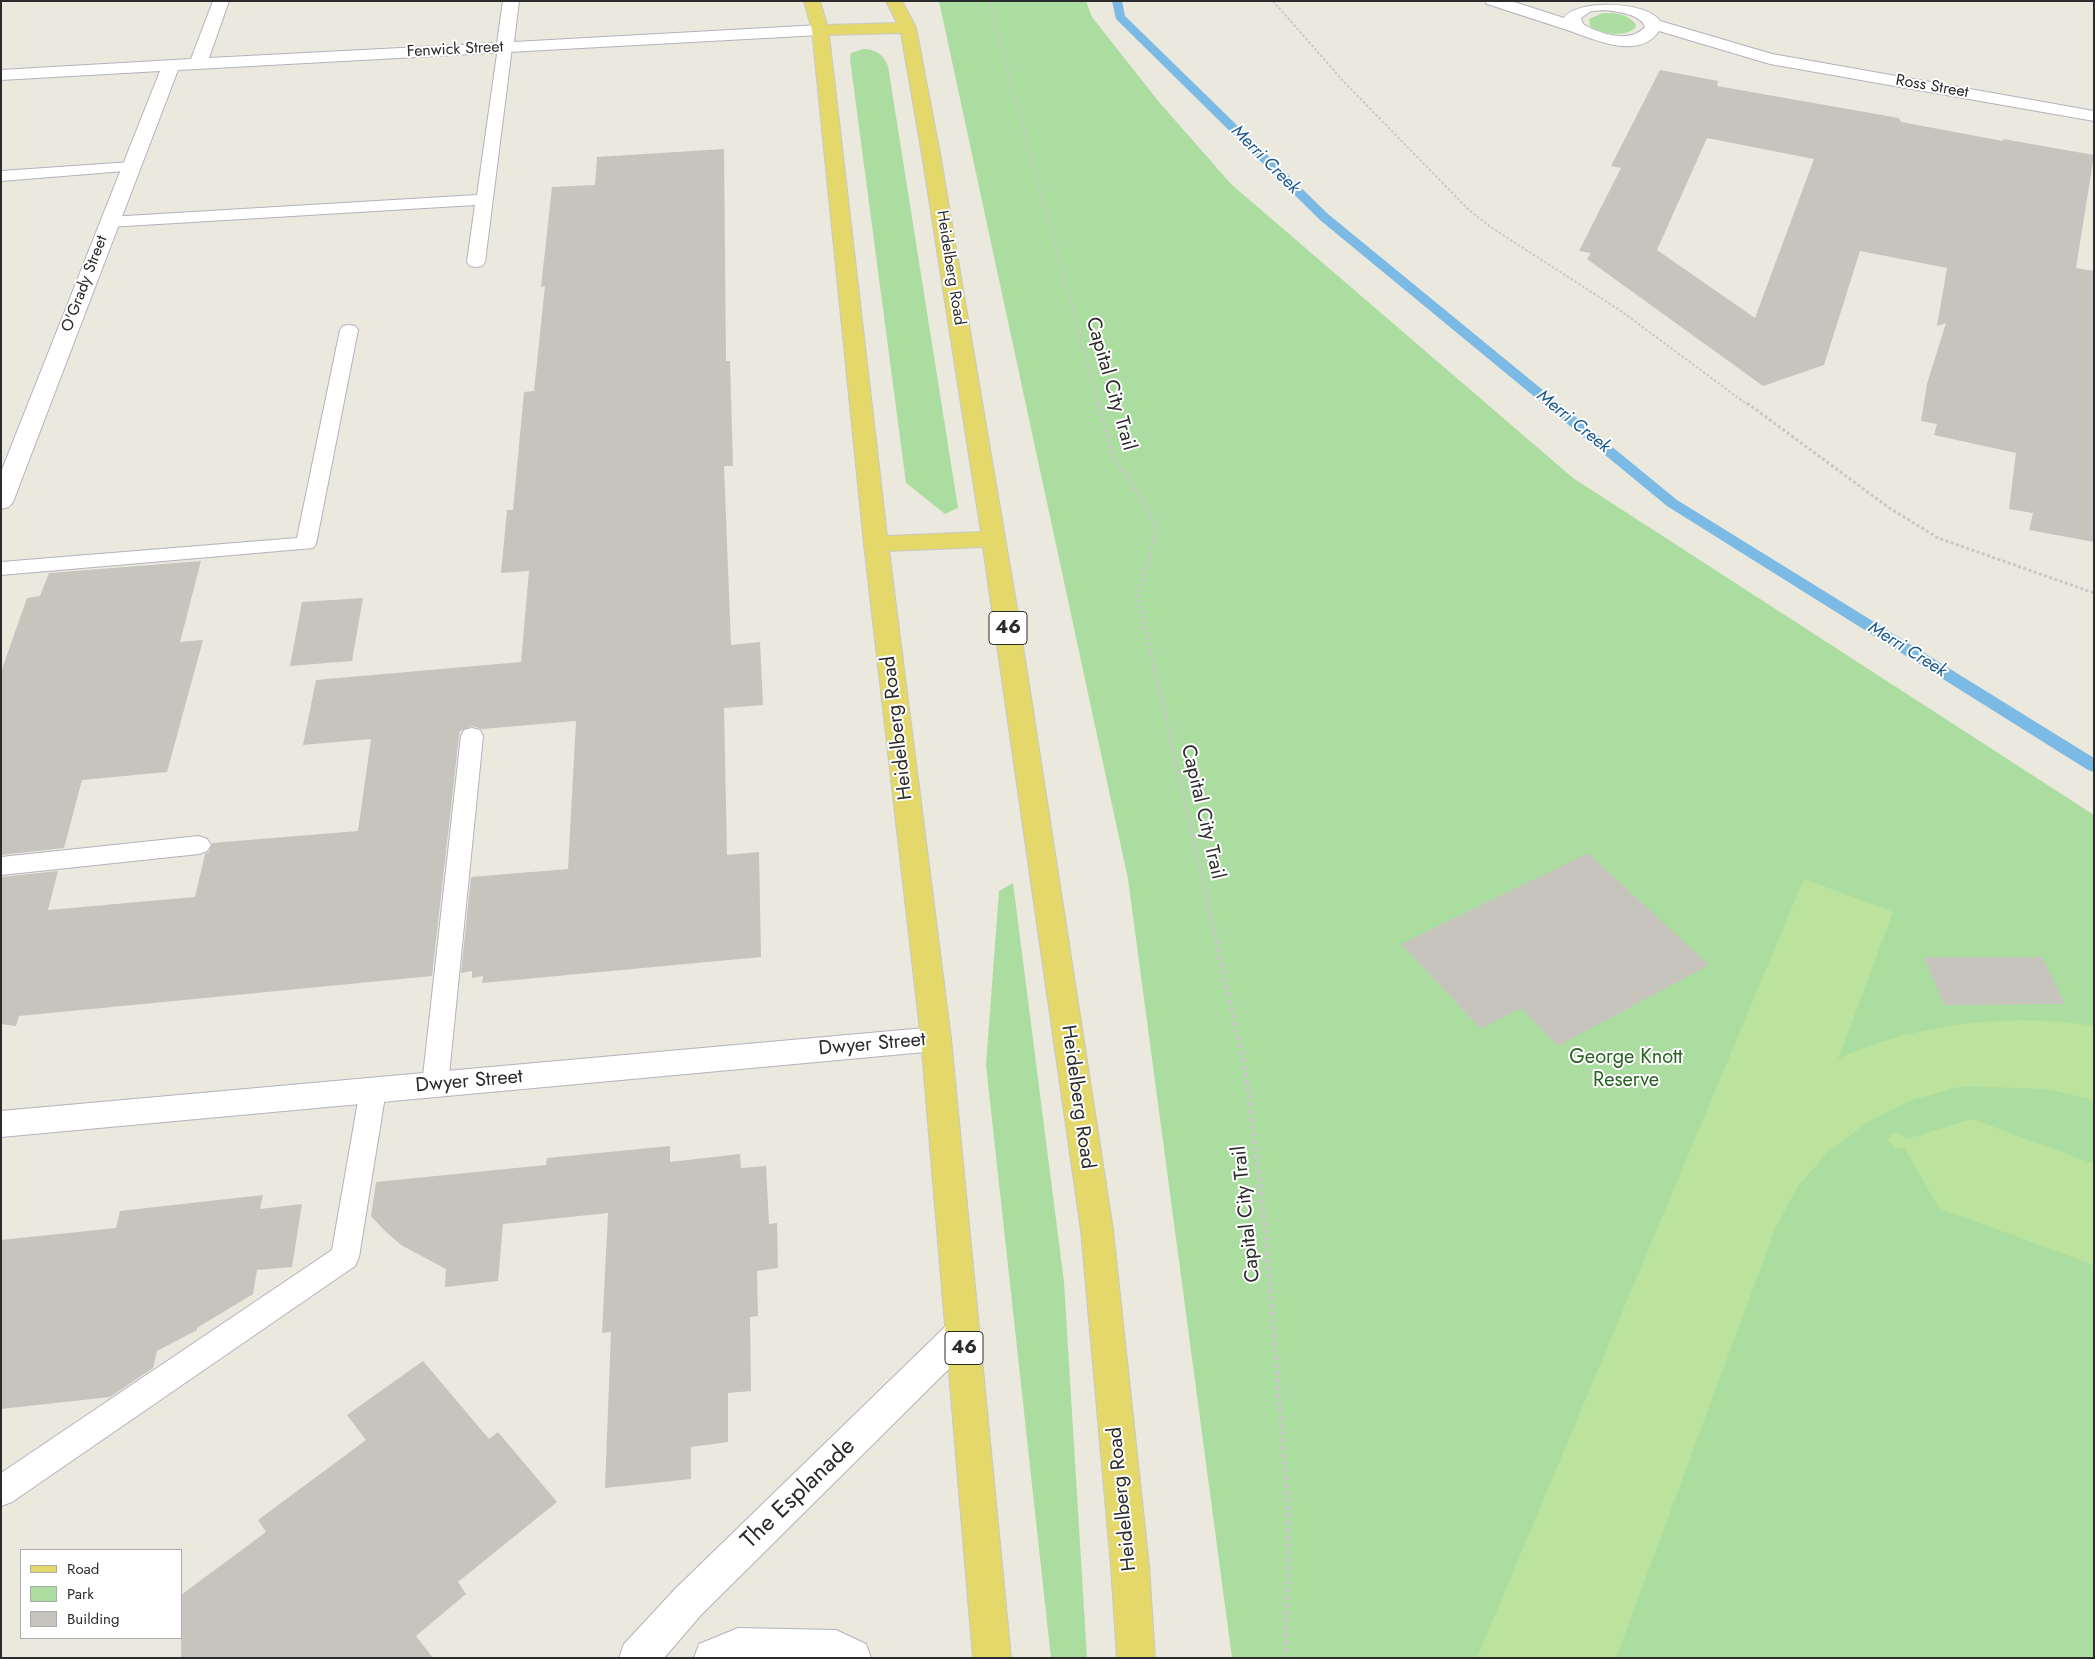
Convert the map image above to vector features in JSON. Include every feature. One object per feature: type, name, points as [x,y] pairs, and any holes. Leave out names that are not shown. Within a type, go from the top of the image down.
[{"type":"main road","name":"Heidelberg Road","points":[[812,1],[820,30],[876,544],[936,1039],[992,1658]]},
{"type":"main road","name":"Heidelberg Road","points":[[894,1],[908,28],[933,163],[994,539],[1097,1230],[1129,1556],[1136,1658]]},
{"type":"main road","name":"Fenwick Street","points":[[820,30],[908,28]]},
{"type":"main road","points":[[876,544],[994,539]]},
{"type":"street","points":[[198,64],[221,1]]},
{"type":"street","points":[[505,47],[511,1]]},
{"type":"street","points":[[1493,1],[1575,27],[1587,34],[1603,39],[1628,40],[1663,47]]},
{"type":"street","points":[[1504,1],[1592,5]]},
{"type":"street","points":[[1575,27],[1572,17],[1592,5]]},
{"type":"street","name":"Ross Street","points":[[1592,5],[1619,6],[1645,13],[1770,59]]},
{"type":"street","points":[[1628,40],[1648,34],[1652,30],[1645,13]]},
{"type":"street","name":"Fenwick Street","points":[[1,75],[820,30]]},
{"type":"street","name":"Ross Street","points":[[1684,50],[1770,59],[2094,116]]},
{"type":"street","name":"O'Grady Street","points":[[1,502],[171,66]]},
{"type":"street","name":"Dwyer Street","points":[[1,1124],[936,1039]]},
{"type":"street","name":"The Esplanade","points":[[638,1658],[688,1602],[962,1333]]},
{"type":"street","points":[[713,1658],[738,1647],[836,1649],[852,1658]]},
{"type":"lane","points":[[476,262],[505,47]]},
{"type":"lane","points":[[1,176],[131,167]]},
{"type":"lane","points":[[109,222],[484,200]]},
{"type":"lane","points":[[1,568],[306,544],[349,330]]},
{"type":"lane","points":[[435,1085],[472,736]]},
{"type":"lane","points":[[1,866],[199,845]]},
{"type":"lane","points":[[1,1491],[345,1257],[373,1090]]},
{"type":"path","name":"Capital City Trail","points":[[990,1],[1113,458],[1140,496],[1157,528],[1138,596],[1246,1073],[1265,1227],[1288,1507],[1286,1658]]},
{"type":"path","points":[[1273,1],[1345,83],[1469,210],[1492,228],[1621,311],[1888,507],[1938,538],[2094,594]]},
{"type":"green space","name":"George Knott Reserve","points":[[939,1],[1086,1],[1092,17],[1159,102],[1231,184],[1573,478],[2094,815],[2094,1658],[1232,1658],[1128,879]]},
{"type":"green space","points":[[1603,13],[1626,16],[1636,25],[1635,28],[1625,33],[1613,34],[1590,26],[1589,19]]},
{"type":"green space","points":[[863,49],[878,53],[884,58],[888,66],[958,508],[945,514],[906,483],[850,59],[851,53]]},
{"type":"green space","points":[[1804,879],[1893,912],[1838,1059],[1899,1037],[1931,1029],[1964,1024],[1996,1021],[2029,1021],[2062,1022],[2094,1026],[2094,1100],[2046,1089],[1962,1086],[1912,1100],[1868,1122],[1829,1151],[1798,1186],[1775,1229],[1616,1658],[1477,1658]]},
{"type":"green space","points":[[1013,883],[1064,1282],[1087,1658],[1051,1658],[986,1065],[999,891]]},
{"type":"green space","points":[[1972,1119],[2094,1164],[2094,1265],[1939,1208],[1905,1149],[1895,1148],[1888,1140],[1892,1133],[1898,1133],[1907,1139]]},
{"type":"building","points":[[1660,70],[1718,81],[1717,86],[1899,118],[1901,122],[2003,141],[2003,139],[2094,155],[2076,268],[2094,271],[2094,542],[2029,530],[2033,513],[2009,509],[2016,453],[1934,435],[1937,424],[1921,421],[1927,384],[1946,323],[1937,326],[1947,268],[1860,251],[1824,365],[1763,386],[1587,259],[1591,253],[1579,251],[1621,168],[1611,166]],"holes":[[[1707,138],[1814,159],[1755,318],[1657,250]]]},
{"type":"building","points":[[724,149],[726,361],[730,361],[733,466],[724,466],[731,645],[760,642],[763,705],[724,708],[727,855],[759,852],[761,957],[482,983],[483,976],[472,978],[472,971],[461,973],[471,877],[568,869],[576,721],[482,729],[472,726],[460,731],[459,736],[432,976],[19,1016],[16,1026],[1,1024],[1,877],[58,871],[48,910],[195,897],[205,854],[209,852],[212,843],[358,831],[371,739],[303,745],[316,680],[521,662],[529,571],[501,573],[507,510],[513,510],[524,392],[534,391],[545,286],[541,287],[552,187],[595,185],[597,157]]},
{"type":"building","points":[[201,561],[180,642],[203,640],[167,772],[82,780],[64,848],[1,855],[1,672],[27,598],[40,596],[49,573]]},
{"type":"building","points":[[363,598],[352,661],[290,666],[302,602]]},
{"type":"building","points":[[1588,853],[1709,965],[1558,1046],[1521,1008],[1481,1029],[1401,944]]},
{"type":"building","points":[[1924,957],[2042,957],[2065,1004],[1944,1005]]},
{"type":"building","points":[[670,1146],[670,1162],[740,1154],[741,1168],[766,1166],[769,1224],[777,1223],[778,1268],[757,1271],[758,1316],[750,1317],[751,1391],[728,1393],[728,1442],[691,1447],[691,1479],[605,1488],[611,1332],[602,1333],[608,1213],[503,1224],[498,1281],[445,1287],[446,1269],[401,1245],[371,1216],[376,1182],[546,1165],[547,1158]]},
{"type":"building","points":[[263,1195],[260,1209],[302,1204],[292,1267],[257,1270],[253,1294],[197,1328],[197,1330],[157,1351],[153,1368],[110,1397],[1,1409],[1,1240],[116,1228],[120,1211]]},
{"type":"building","points":[[423,1361],[489,1439],[498,1432],[557,1502],[458,1582],[466,1594],[416,1636],[433,1658],[181,1658],[182,1594],[266,1532],[258,1520],[366,1440],[347,1415]]},
{"type":"waterway","name":"Merri Creek","points":[[1117,1],[1120,17],[1324,217],[1672,503],[2094,766]]}]
